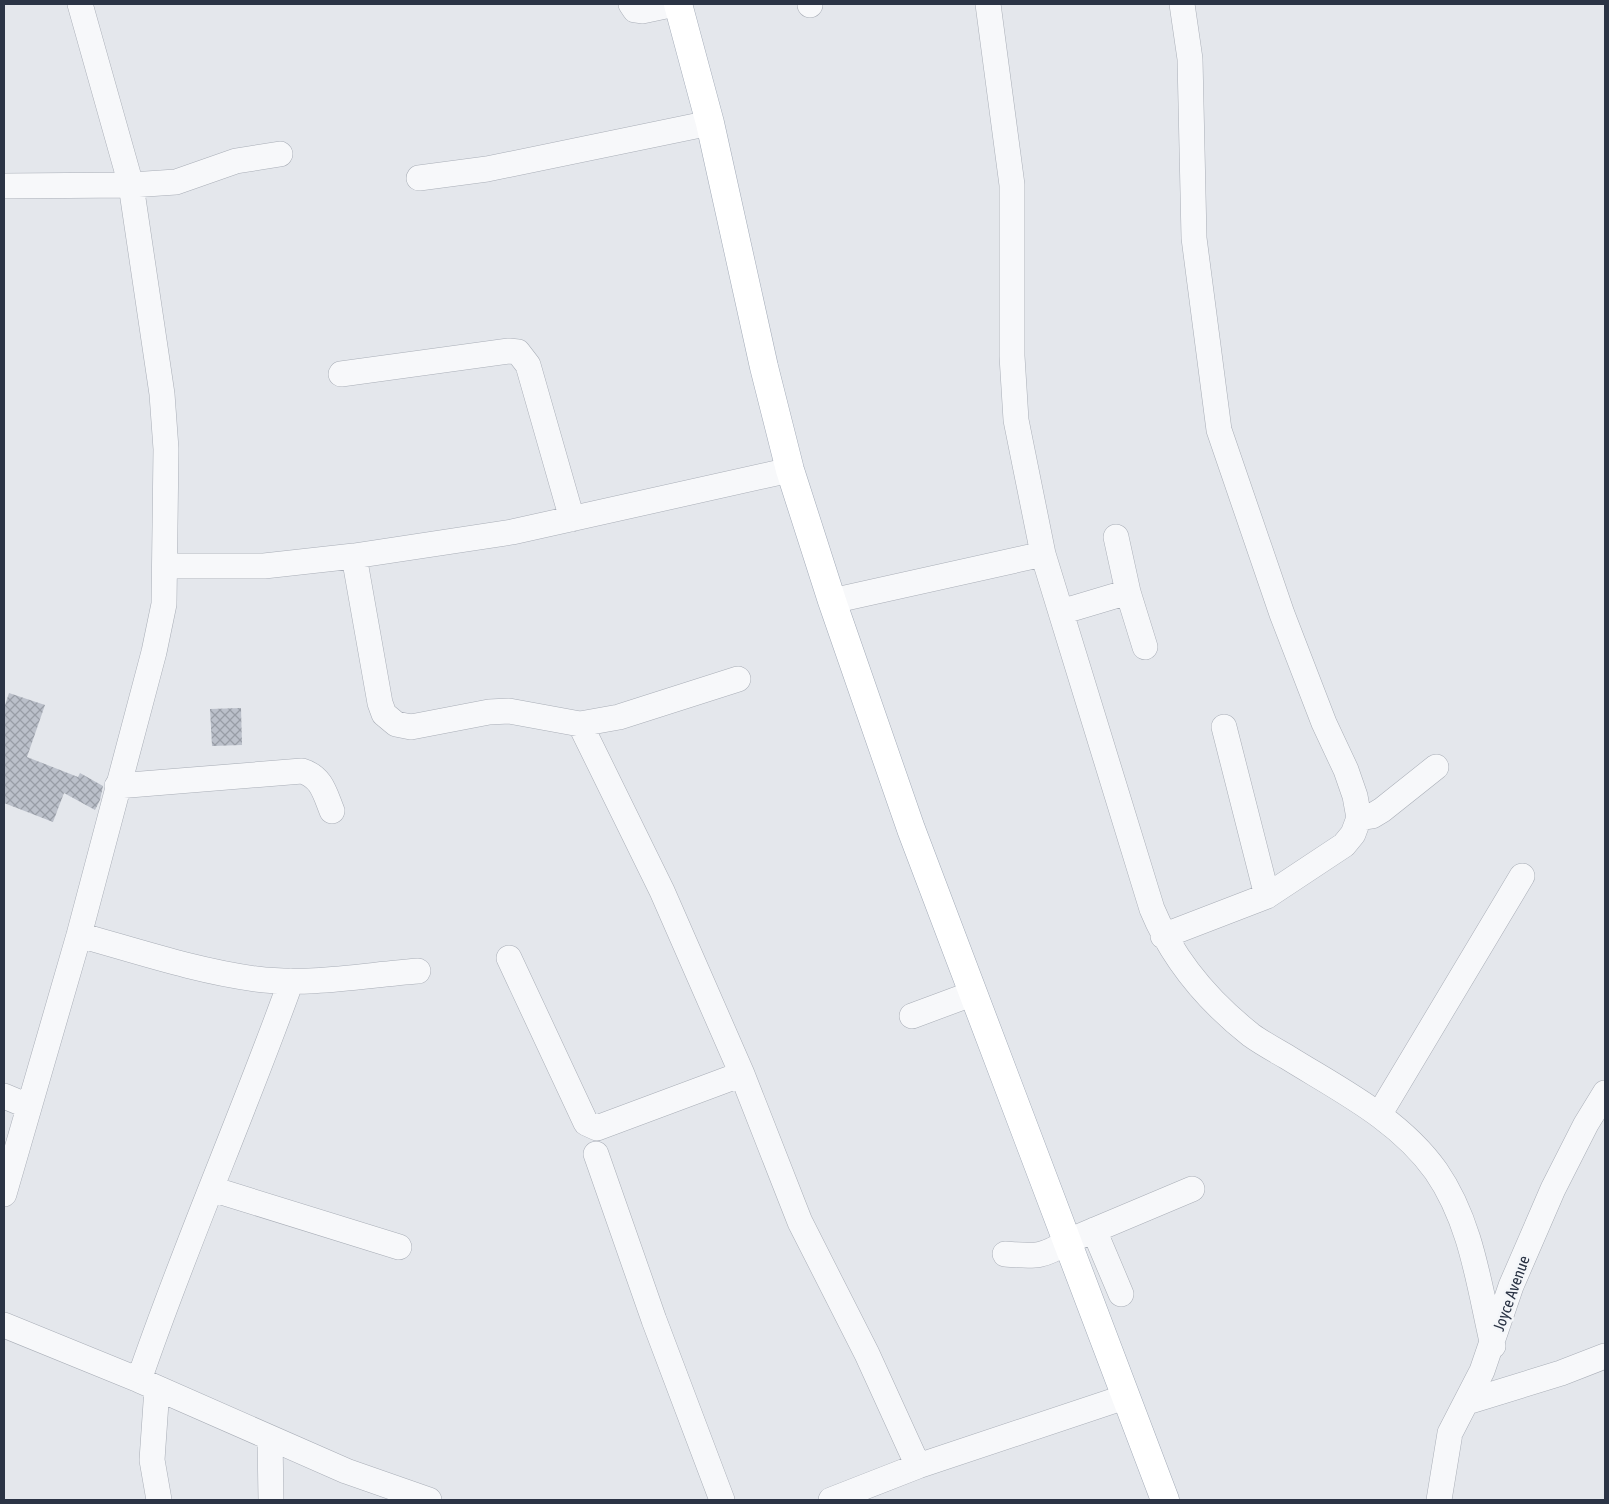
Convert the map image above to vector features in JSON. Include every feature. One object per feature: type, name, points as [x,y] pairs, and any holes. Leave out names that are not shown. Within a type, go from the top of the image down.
[{"type":"main road","points":[[677,4],[710,123],[764,367],[790,470],[832,601],[911,829],[1165,1500]]},
{"type":"street","points":[[4,1194],[79,935],[161,625],[166,566],[166,449],[162,394],[131,185],[80,4]]},
{"type":"street","points":[[631,4],[635,10],[642,11],[677,4]]},
{"type":"street","points":[[988,4],[1012,185],[1012,356],[1016,420],[1043,554],[1149,900],[1163,936],[1187,973],[1217,1005],[1252,1036],[1380,1115],[1412,1144],[1435,1171],[1456,1205],[1470,1242],[1492,1346]]},
{"type":"street","points":[[1163,936],[1267,896],[1344,845],[1353,834],[1359,818],[1346,770],[1324,723],[1282,614],[1219,430],[1194,238],[1190,59],[1182,4]]},
{"type":"street","points":[[419,178],[487,169],[710,123]]},
{"type":"street","points":[[4,186],[131,185],[176,182],[236,161],[280,154]]},
{"type":"street","points":[[341,374],[510,351],[518,352],[528,364],[572,520]]},
{"type":"street","points":[[166,566],[264,566],[354,556],[512,532],[790,470]]},
{"type":"street","points":[[1116,537],[1128,592],[1145,647]]},
{"type":"street","points":[[832,601],[1043,554]]},
{"type":"street","points":[[354,556],[380,703],[384,714],[396,724],[411,727],[489,712],[509,711],[580,724],[619,717],[738,678]]},
{"type":"street","points":[[1061,612],[1128,592]]},
{"type":"street","points":[[580,724],[662,890],[742,1074],[800,1222],[867,1354],[918,1466]]},
{"type":"street","points":[[1224,727],[1267,896]]},
{"type":"street","points":[[1359,818],[1372,816],[1382,810],[1436,768]]},
{"type":"street","points":[[117,786],[302,771],[312,774],[320,780],[332,811]]},
{"type":"street","points":[[1380,1115],[1522,876]]},
{"type":"street","points":[[79,935],[197,966],[256,979],[291,981],[418,971]]},
{"type":"street","points":[[509,958],[586,1123],[592,1127],[597,1128],[742,1074]]},
{"type":"street","points":[[159,1500],[152,1460],[148,1384],[171,1287],[254,1084],[291,981]]},
{"type":"street","points":[[912,1016],[974,993]]},
{"type":"street","name":"Joyce Avenue","points":[[1439,1500],[1450,1433],[1468,1402],[1492,1346],[1511,1286],[1553,1189],[1586,1124],[1605,1093]]},
{"type":"street","points":[[4,1096],[28,1106]]},
{"type":"street","points":[[596,1154],[654,1320],[722,1500]]},
{"type":"street","points":[[212,1189],[399,1247]]},
{"type":"street","points":[[1005,1254],[1032,1256],[1050,1253],[1066,1242],[1192,1189]]},
{"type":"street","points":[[1094,1230],[1121,1294]]},
{"type":"street","points":[[4,1325],[148,1384],[346,1471],[428,1500]]},
{"type":"street","points":[[1468,1402],[1562,1373],[1605,1356]]},
{"type":"street","points":[[832,1500],[918,1466],[1125,1397]]},
{"type":"street","points":[[270,1438],[271,1500]]},
{"type":"building","points":[[9,693],[45,705],[27,757],[78,777],[80,773],[103,786],[100,800],[95,810],[64,793],[53,822],[4,803],[4,708]]},
{"type":"building","points":[[241,708],[242,745],[212,746],[210,709]]}]
